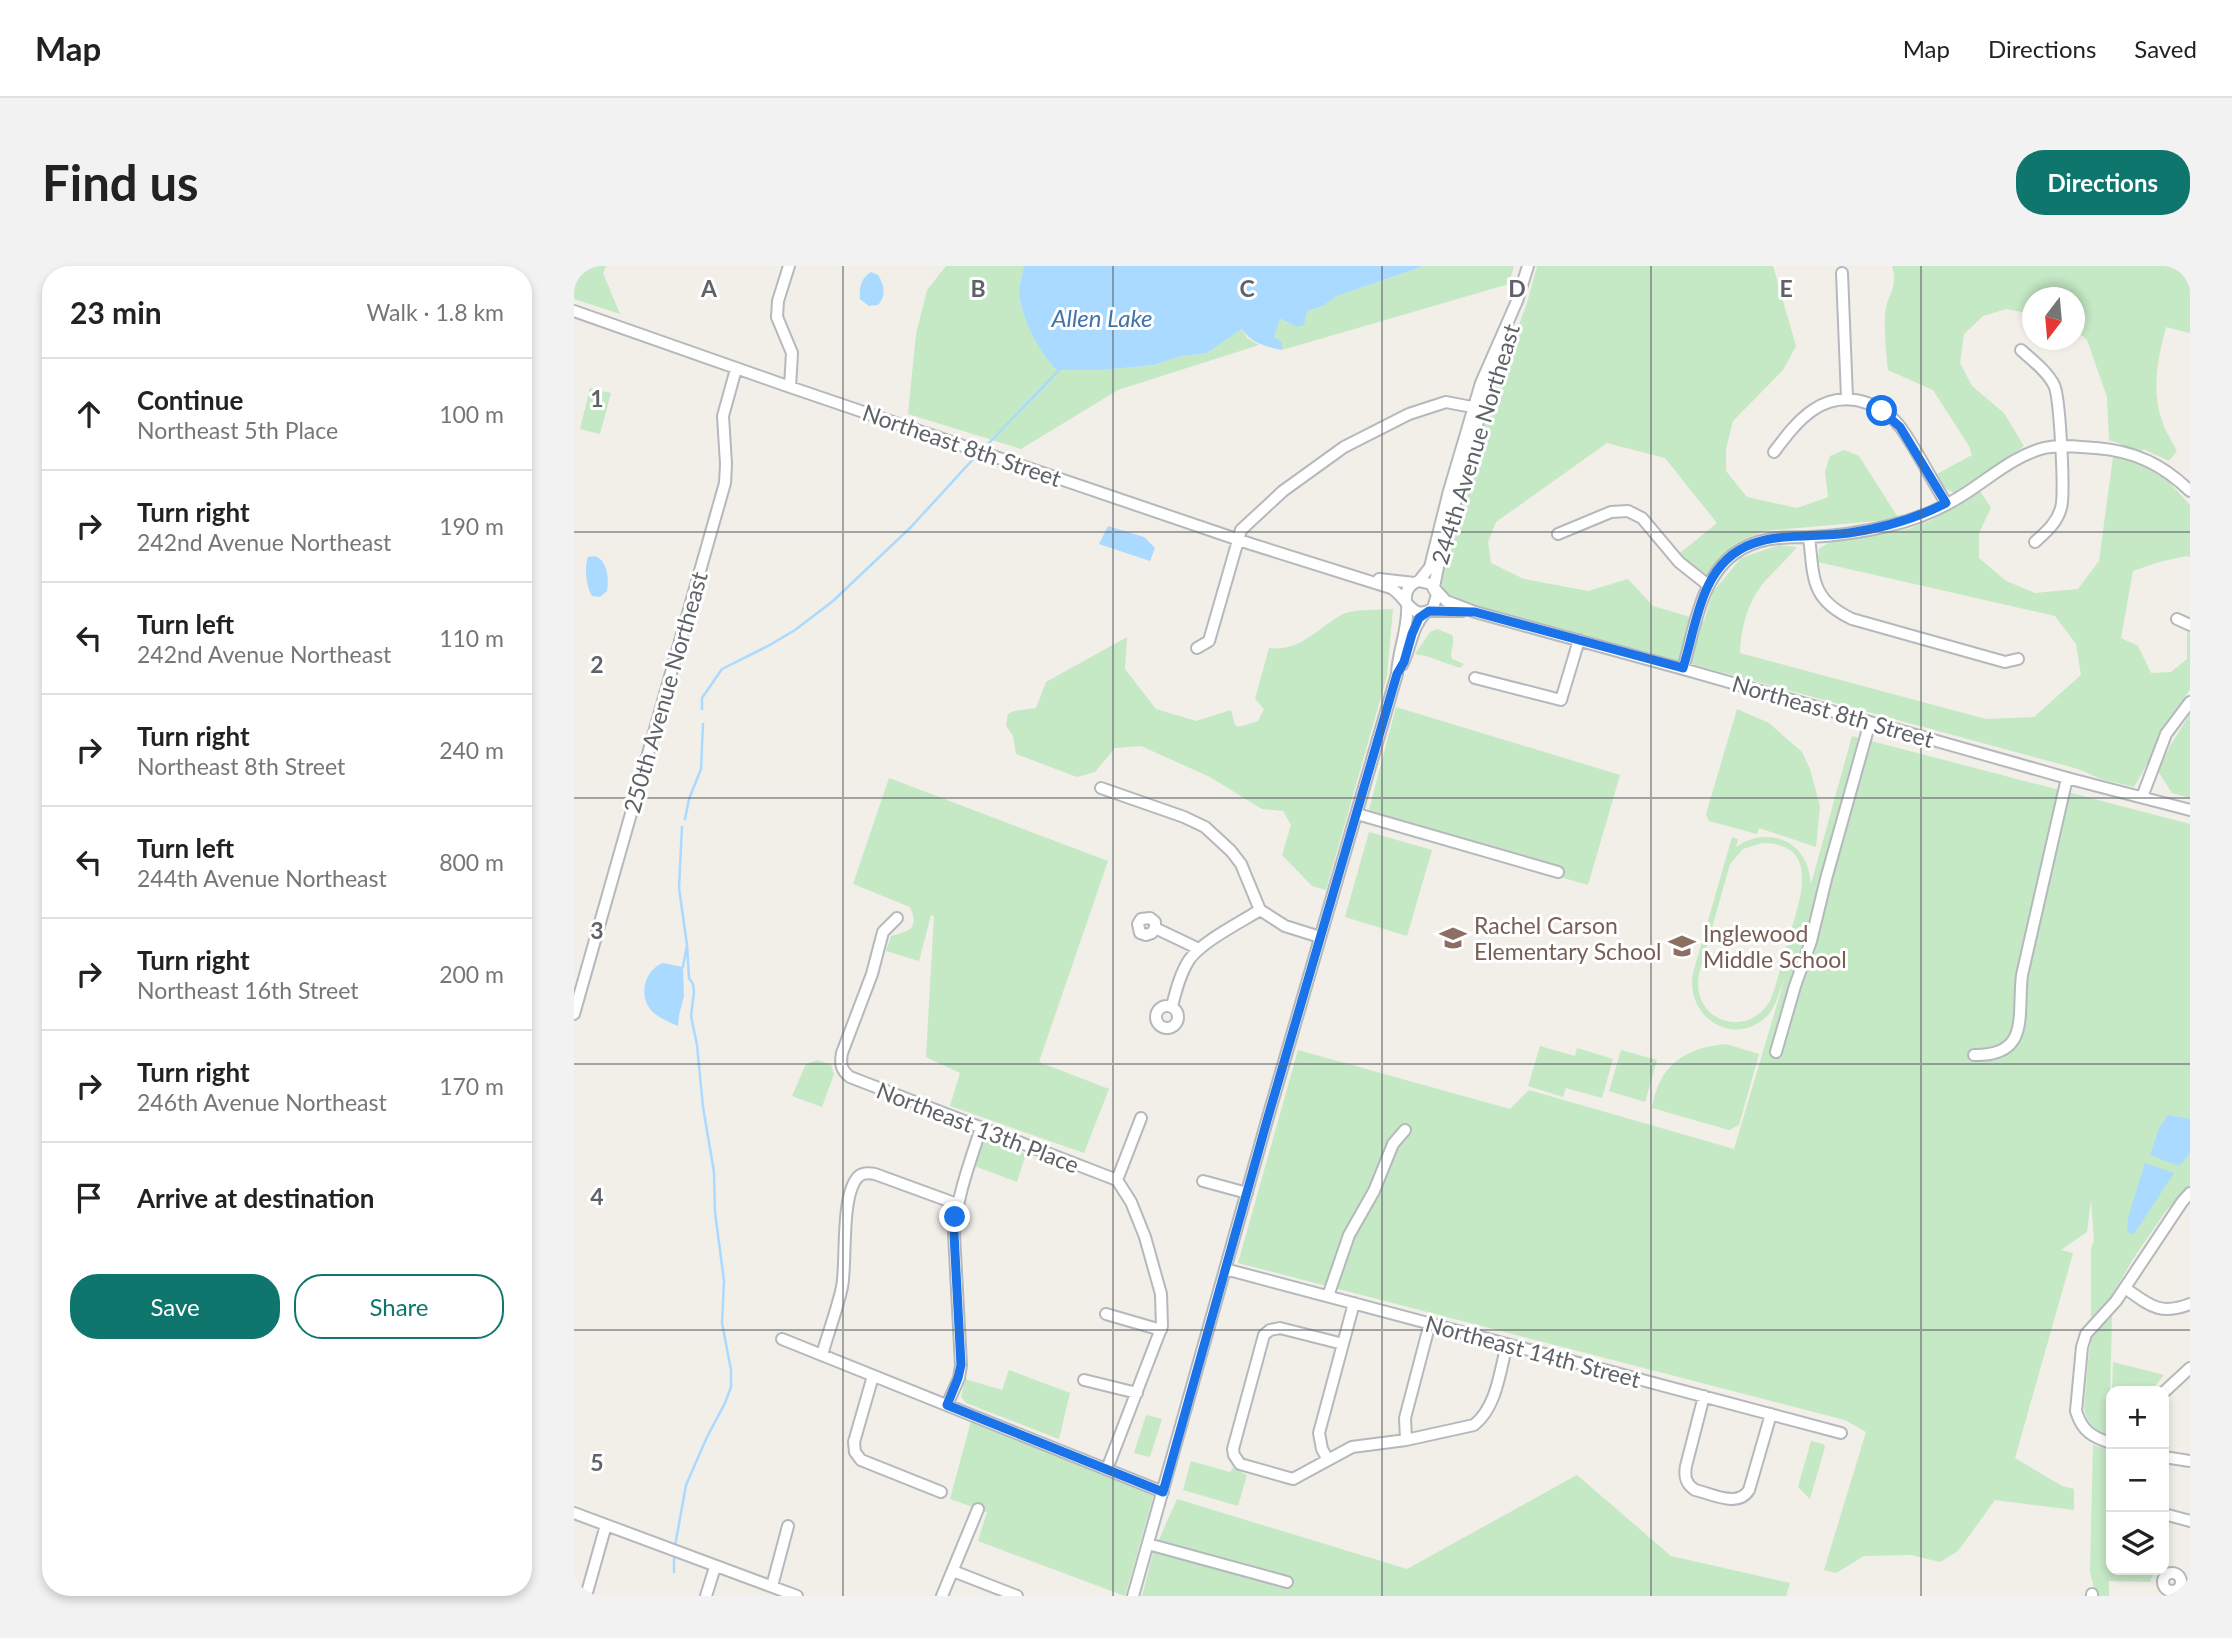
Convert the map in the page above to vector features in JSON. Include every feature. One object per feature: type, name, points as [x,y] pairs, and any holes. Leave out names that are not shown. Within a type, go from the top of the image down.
[{"type":"street","points":[[789,266],[778,301],[777,317],[792,353],[790,387]]},
{"type":"street","name":"244th Avenue Northeast","points":[[1416,582],[1430,567],[1492,365],[1528,266]]},
{"type":"street","points":[[1842,272],[1847,398]]},
{"type":"street","name":"Northeast 8th Street","points":[[574,311],[736,369],[1391,588],[1400,593],[1407,602]]},
{"type":"street","points":[[2021,350],[2054,384],[2058,402],[2063,489],[2061,509],[2051,528],[2035,542]]},
{"type":"street","name":"250th Avenue Northeast","points":[[574,1014],[725,483],[723,416],[736,369]]},
{"type":"street","points":[[1774,452],[1808,413],[1833,400],[1847,398],[1871,404],[1900,427],[1946,503]]},
{"type":"street","points":[[1197,648],[1209,640],[1238,539],[1245,524],[1283,491],[1344,447],[1409,414],[1446,402],[1478,408]]},
{"type":"street","name":"244th Avenue Northeast","points":[[1435,589],[1440,556],[1478,408]]},
{"type":"street","points":[[1683,668],[1708,585],[1722,565],[1750,545],[1774,537],[1849,533],[1913,519],[1964,494],[2020,457],[2060,446],[2102,448],[2132,454],[2162,467],[2190,491]]},
{"type":"street","points":[[1558,534],[1611,512],[1628,511],[1642,518],[1679,562],[1708,585]]},
{"type":"street","points":[[1809,537],[1818,590],[1826,602],[1843,614],[1852,619],[2005,662],[2018,659]]},
{"type":"street","name":"Northeast 8th Street","points":[[1352,576],[1416,582]]},
{"type":"street","points":[[1133,1596],[1397,674],[1407,623],[1407,591],[1416,582],[1428,582],[1435,589],[1436,604],[1419,618],[1404,662],[1397,674]]},
{"type":"street","name":"Northeast 8th Street","points":[[1435,589],[1446,601],[1475,612],[2190,810]]},
{"type":"street","points":[[1407,602],[1413,610],[1428,611]]},
{"type":"street","name":"Northeast 8th Street","points":[[1428,611],[1475,612]]},
{"type":"street","points":[[2178,619],[2190,625]]},
{"type":"street","points":[[1475,678],[1561,700],[1580,640]]},
{"type":"street","points":[[2142,797],[2166,734],[2190,702]]},
{"type":"street","points":[[1776,1052],[1811,941],[1870,722]]},
{"type":"street","points":[[1974,1055],[1997,1054],[2014,1039],[2020,1012],[2022,975],[2067,778]]},
{"type":"street","points":[[1101,788],[1205,827],[1241,864],[1260,910],[1285,926],[1320,937]]},
{"type":"street","points":[[1357,814],[1558,872]]},
{"type":"street","points":[[1172,1006],[1180,977],[1199,949],[1260,910]]},
{"type":"street","name":"Northeast 13th Place","points":[[897,918],[884,932],[842,1053],[842,1068],[850,1077],[1117,1181]]},
{"type":"street","points":[[1155,928],[1199,949]]},
{"type":"street","points":[[1108,1469],[1161,1329],[1161,1294],[1131,1202],[1117,1181],[1141,1118]]},
{"type":"street","points":[[947,1405],[961,1365],[954,1234],[957,1204],[981,1129]]},
{"type":"street","points":[[1328,1296],[1349,1235],[1374,1191],[1393,1144],[1405,1130]]},
{"type":"street","points":[[822,1355],[842,1289],[847,1205],[859,1176],[866,1173],[875,1174],[957,1204]]},
{"type":"street","points":[[1203,1181],[1247,1194]]},
{"type":"street","points":[[2106,1441],[2090,1435],[2081,1425],[2076,1411],[2086,1334],[2125,1288],[2190,1193]]},
{"type":"street","name":"Northeast 14th Street","points":[[1225,1269],[1841,1433]]},
{"type":"street","points":[[2125,1288],[2152,1307],[2160,1309],[2173,1310],[2190,1304]]},
{"type":"street","points":[[1328,1460],[1322,1449],[1319,1433],[1354,1303]]},
{"type":"street","points":[[1106,1314],[1161,1329]]},
{"type":"street","points":[[1406,1440],[1405,1418],[1430,1323]]},
{"type":"street","points":[[1343,1345],[1280,1328],[1264,1335],[1233,1450],[1237,1460],[1245,1466],[1293,1479],[1353,1447],[1406,1440],[1474,1424],[1482,1418],[1490,1405],[1507,1344]]},
{"type":"street","points":[[782,1339],[1163,1492]]},
{"type":"street","points":[[2169,1387],[2190,1368]]},
{"type":"street","points":[[873,1376],[854,1442],[855,1452],[861,1460],[941,1492]]},
{"type":"street","points":[[1084,1380],[1137,1394]]},
{"type":"street","points":[[1704,1396],[1686,1466],[1686,1480],[1695,1490],[1734,1500],[1746,1496],[1771,1414]]},
{"type":"street","points":[[2169,1458],[2190,1461]]},
{"type":"street","points":[[943,1596],[978,1509]]},
{"type":"street","points":[[574,1513],[797,1596]]},
{"type":"street","points":[[2169,1515],[2190,1521]]},
{"type":"street","points":[[586,1596],[607,1525]]},
{"type":"street","points":[[772,1586],[788,1527]]},
{"type":"street","points":[[1149,1544],[1287,1582]]},
{"type":"street","points":[[706,1596],[715,1567]]},
{"type":"street","points":[[953,1571],[1017,1596]]},
{"type":"green space","points":[[574,266],[606,266],[603,273],[620,314],[574,299]]},
{"type":"green space","points":[[946,266],[1024,266],[1019,294],[1024,315],[1038,343],[1057,370],[1101,370],[1155,365],[1177,357],[1207,353],[1242,329],[1247,338],[1259,345],[1118,390],[1021,449],[908,414],[916,334],[927,290]]},
{"type":"green space","points":[[1424,266],[1514,266],[1509,284],[1282,350],[1282,342],[1274,337],[1279,319],[1296,327],[1307,311],[1323,306],[1337,296]]},
{"type":"green space","points":[[1537,266],[1773,266],[1796,346],[1783,370],[1733,421],[1726,449],[1726,471],[1747,497],[1797,508],[1828,497],[1825,472],[1830,456],[1844,450],[1859,456],[1899,519],[1764,531],[1736,544],[1707,575],[1679,554],[1717,523],[1665,458],[1607,443],[1496,522],[1488,542],[1491,563],[1524,579],[1588,591],[1628,579],[1653,606],[1704,621],[1713,592],[1741,558],[1779,545],[1797,547],[1754,596],[1744,624],[1740,653],[1986,719],[2034,717],[2081,675],[2076,644],[2055,616],[1818,562],[1819,549],[1830,542],[1908,529],[1932,520],[1980,491],[1991,508],[1979,533],[1979,558],[2006,581],[2035,593],[2078,589],[2099,561],[2113,457],[2121,444],[2109,440],[2107,397],[2085,338],[2085,287],[2022,287],[2022,312],[2006,309],[1983,316],[1964,334],[1960,363],[1972,386],[2004,413],[2024,446],[1956,494],[1946,489],[1935,475],[1972,455],[1969,446],[1933,390],[1888,370],[1885,314],[1894,280],[1892,266],[2190,266],[2190,333],[2166,327],[2156,386],[2165,428],[2177,451],[2169,461],[2143,449],[2139,463],[2168,481],[2190,505],[2190,557],[2159,562],[2133,571],[2121,638],[2138,646],[2151,673],[2171,672],[2187,659],[2187,632],[2190,633],[2190,689],[2134,787],[2101,779],[2078,769],[1463,602],[1446,594],[1441,583],[1444,564],[1494,391],[1527,303]]},
{"type":"green space","points":[[590,388],[611,393],[600,434],[580,429]]},
{"type":"green space","points":[[1393,609],[1387,676],[1326,890],[1312,886],[1282,855],[1291,825],[1283,811],[1262,809],[1210,777],[1141,746],[1115,748],[1095,772],[1077,777],[1016,754],[1013,736],[1006,726],[1008,714],[1036,708],[1046,682],[1127,637],[1125,669],[1156,709],[1196,721],[1231,710],[1235,725],[1239,727],[1258,721],[1264,709],[1255,699],[1269,648],[1300,643],[1348,612]]},
{"type":"green space","points":[[1437,629],[1452,635],[1452,659],[1464,664],[1460,668],[1415,654],[1430,632]]},
{"type":"green space","points":[[1396,707],[1620,775],[1588,885],[1366,821]]},
{"type":"green space","points":[[1737,709],[1769,723],[1802,752],[1810,769],[1820,806],[1816,847],[1759,828],[1757,834],[1709,821],[1706,814]]},
{"type":"green space","points":[[2190,714],[2190,798],[2172,793],[2158,771]]},
{"type":"green space","points":[[1852,736],[2190,824],[2190,1185],[2166,1211],[2111,1297],[2091,1318],[2091,1248],[2094,1241],[2091,1200],[2087,1232],[2061,1250],[2073,1253],[2015,1458],[2062,1486],[2074,1489],[2074,1510],[1995,1500],[1958,1551],[1940,1562],[1911,1555],[1864,1556],[1836,1573],[1824,1570],[1866,1432],[1845,1420],[1238,1263],[1298,1050],[1510,1109],[1529,1090],[1734,1149],[1784,981],[1771,1011],[1751,1027],[1724,1028],[1712,1022],[1696,1001],[1692,988],[1693,973],[1732,837],[1738,839],[1736,847],[1755,838],[1785,841],[1800,853],[1807,866],[1811,884]],"holes":[[[1762,843],[1781,846],[1793,853],[1800,864],[1802,877],[1798,908],[1773,993],[1760,1013],[1748,1020],[1722,1020],[1711,1013],[1698,990],[1699,974],[1730,864],[1743,849]]]},
{"type":"green space","points":[[889,778],[1108,861],[1039,1062],[1109,1089],[1084,1153],[950,1106],[960,1073],[926,1057],[934,916],[931,915],[919,961],[886,951],[891,936],[908,930],[913,925],[910,907],[853,884]]},
{"type":"green space","points":[[1369,832],[1432,850],[1407,936],[1345,917]]},
{"type":"green space","points":[[1726,1044],[1759,1054],[1739,1125],[1729,1130],[1652,1108],[1660,1081],[1676,1062],[1697,1050]]},
{"type":"green space","points":[[1540,1046],[1575,1056],[1577,1048],[1613,1059],[1602,1098],[1566,1088],[1563,1097],[1528,1086]]},
{"type":"green space","points":[[1621,1050],[1657,1060],[1645,1102],[1609,1091]]},
{"type":"green space","points":[[817,1060],[831,1064],[834,1074],[822,1107],[792,1096],[806,1064]]},
{"type":"green space","points":[[990,1139],[1026,1154],[1017,1182],[974,1166],[983,1143]]},
{"type":"green space","points":[[2112,1315],[2110,1386],[2106,1386],[2106,1434],[2092,1426],[2084,1408],[2092,1335]]},
{"type":"green space","points":[[2113,1362],[2164,1375],[2155,1386],[2112,1386]]},
{"type":"green space","points":[[1009,1370],[1070,1393],[1059,1439],[966,1403],[961,1397],[965,1379],[1002,1390]]},
{"type":"green space","points":[[1146,1415],[1162,1419],[1150,1457],[1134,1453]]},
{"type":"green space","points":[[971,1421],[1154,1494],[1125,1596],[978,1541],[987,1512],[950,1499]]},
{"type":"green space","points":[[1811,1441],[1825,1447],[1810,1499],[1798,1487]]},
{"type":"green space","points":[[2093,1445],[2106,1449],[2106,1575],[2153,1575],[2150,1582],[2109,1581],[2109,1596],[2096,1596],[2090,1572]]},
{"type":"green space","points":[[1191,1461],[1230,1472],[1233,1468],[1247,1475],[1238,1506],[1183,1490]]},
{"type":"green space","points":[[1577,1475],[1671,1556],[1790,1583],[1786,1596],[1142,1596],[1153,1553],[1177,1499],[1407,1569]]},
{"type":"water","name":"Allen Lake","points":[[1024,266],[1424,266],[1337,296],[1323,306],[1307,311],[1304,325],[1296,327],[1280,319],[1274,337],[1282,342],[1282,350],[1255,341],[1242,329],[1207,353],[1177,357],[1155,365],[1101,370],[1057,370],[1038,345],[1024,314],[1019,294]]},
{"type":"water","points":[[871,272],[878,275],[884,294],[878,305],[869,306],[860,299],[860,291],[863,280]]},
{"type":"water","points":[[1108,526],[1144,537],[1155,548],[1150,561],[1099,544]]},
{"type":"water","points":[[595,556],[603,562],[608,576],[607,591],[600,597],[592,596],[586,576],[588,557]]},
{"type":"water","points":[[663,963],[683,967],[684,996],[678,1026],[653,1012],[646,1003],[644,989],[648,976]]},
{"type":"water","points":[[2168,1115],[2190,1119],[2190,1153],[2179,1166],[2150,1155],[2159,1128]]},
{"type":"water","points":[[2145,1163],[2174,1173],[2134,1234],[2127,1232],[2128,1218]]},
{"type":"waterway","points":[[988,444],[1060,369]]},
{"type":"waterway","points":[[702,709],[702,698],[722,669],[795,630],[833,601],[911,527],[975,457]]},
{"type":"waterway","points":[[685,819],[689,799],[701,769],[703,724]]},
{"type":"waterway","points":[[682,827],[679,888],[687,945],[683,967]]},
{"type":"waterway","points":[[675,1546],[686,1485],[731,1387],[731,1370],[722,1323],[724,1281],[715,1212],[714,1172],[691,1016],[694,992],[689,978],[687,945]]},
{"type":"waterway","points":[[674,1559],[674,1572]]},
{"type":"place","name":"Rachel Carson Elementary School","points":[[1453,938]]},
{"type":"place","name":"Inglewood Middle School","points":[[1682,946]]},
{"type":"route","points":[[955,1217],[961,1365],[947,1405],[1163,1492],[1268,1117],[1397,674],[1404,662],[1419,618],[1429,611],[1475,612],[1683,668],[1708,585],[1722,565],[1734,554],[1774,537],[1809,537],[1888,526],[1913,519],[1946,503],[1900,427],[1882,411]]}]
